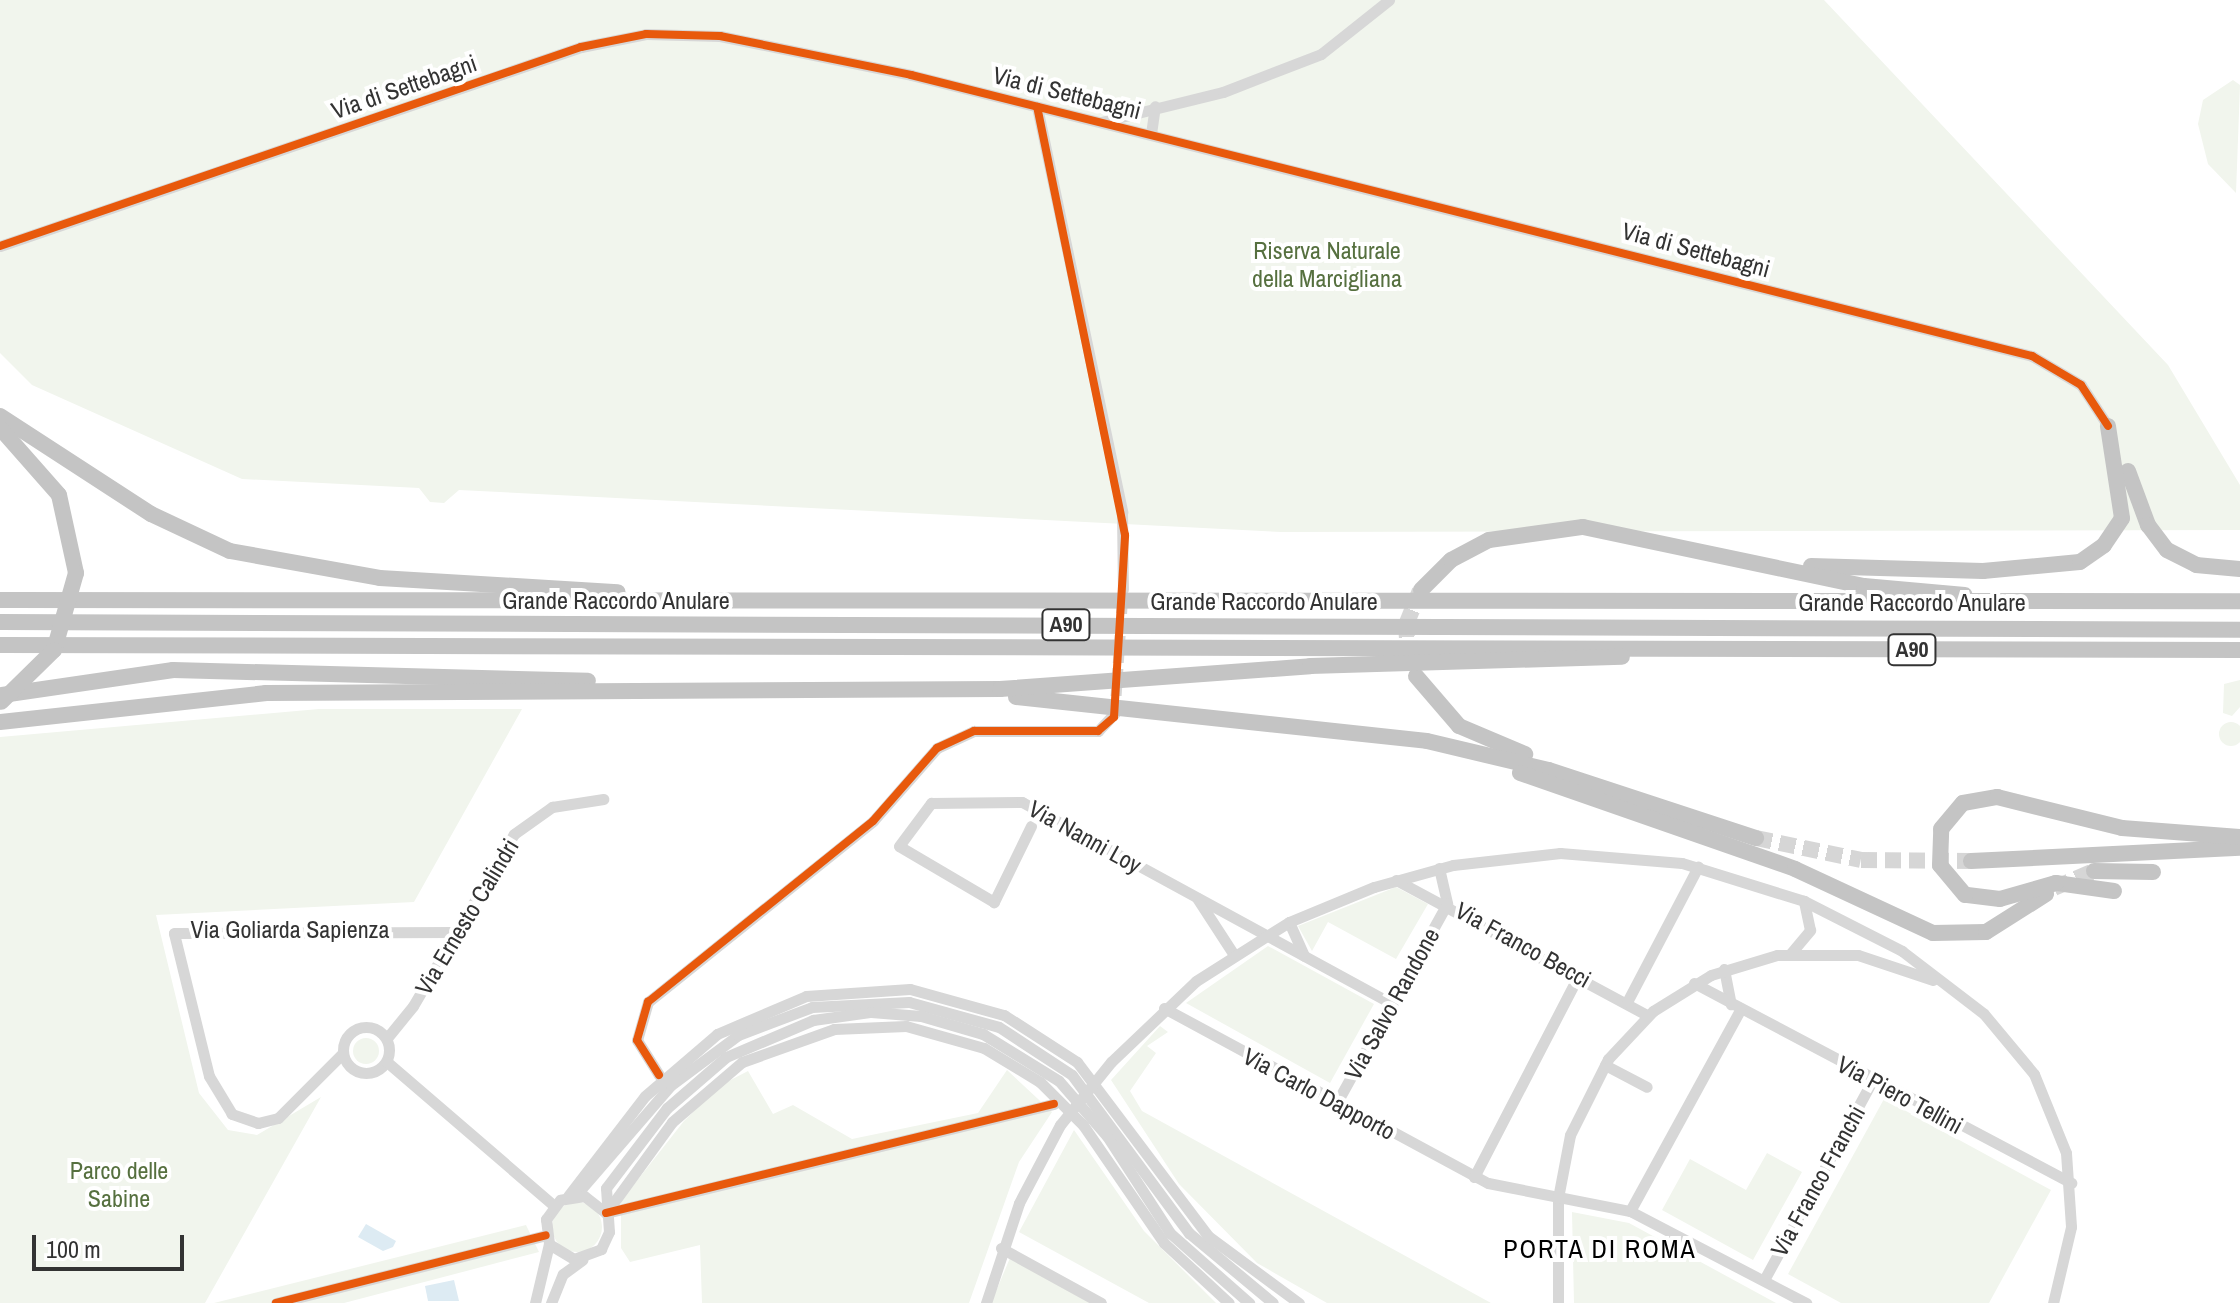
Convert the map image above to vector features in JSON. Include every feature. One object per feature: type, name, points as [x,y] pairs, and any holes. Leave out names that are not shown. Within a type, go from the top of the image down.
[{"type":"highway","points":[[0,416],[114,492],[204,541],[331,572],[855,604]]},
{"type":"highway","points":[[1721,552],[1873,570],[2074,564],[2104,545],[2122,518],[2108,426]]},
{"type":"highway","points":[[2108,426],[2160,543],[2190,563],[2240,569]]},
{"type":"highway","points":[[0,428],[59,495],[76,573],[54,650],[0,702]]},
{"type":"highway","points":[[1421,590],[1462,552],[1526,530],[1606,529],[1878,588],[2031,599]]},
{"type":"highway","name":"Grande Raccordo Anulare","points":[[0,600],[1928,605],[2031,599],[2238,601]]},
{"type":"highway","name":"Grande Raccordo Anulare","points":[[0,622],[2240,630]]},
{"type":"highway","name":"Grande Raccordo Anulare","points":[[0,645],[2240,650]]},
{"type":"highway","points":[[0,722],[150,704],[302,692],[938,691],[1310,666],[1590,661],[1683,649]]},
{"type":"highway","points":[[0,695],[184,670],[459,674],[701,690]]},
{"type":"highway","points":[[1416,676],[1464,729],[1640,799]]},
{"type":"highway","points":[[938,691],[1327,729],[1484,753],[1640,799],[1756,838]]},
{"type":"highway","points":[[1327,729],[1554,784],[1795,869],[1933,933],[1982,933],[2046,894]]},
{"type":"highway","points":[[2114,891],[2056,883],[2000,899],[1965,895],[1940,865],[1939,834],[1963,803],[1997,797],[2122,828],[2240,837]]},
{"type":"highway","points":[[1971,861],[2240,848]]},
{"type":"highway","points":[[2094,871],[2153,872]]},
{"type":"street","points":[[1100,122],[1155,106],[1223,92],[1321,54],[1389,0]]},
{"type":"street","name":"Via di Settebagni","points":[[0,246],[632,36],[691,34],[784,47],[1151,134],[2032,356],[2081,385],[2108,426]]},
{"type":"street","points":[[1151,134],[1155,106]]},
{"type":"street","points":[[1037,107],[1122,512],[1123,589]]},
{"type":"street","points":[[659,1075],[637,1040],[648,1002],[873,821],[937,748],[974,731],[1098,731],[1115,713]]},
{"type":"street","name":"Via Ernesto Calindri","points":[[387,1038],[525,824],[565,802],[603,799]]},
{"type":"street","name":"Via Nanni Loy","points":[[1031,826],[994,902],[899,846],[931,803],[1014,800],[1393,1004]]},
{"type":"street","points":[[986,1303],[1001,1248],[1027,1183],[1074,1104],[1164,1008],[1234,955],[1289,922],[1396,880],[1439,868],[1553,853],[1698,867],[1804,901],[1892,945],[1997,1026],[2034,1074],[2057,1122],[2071,1183],[2070,1238],[2053,1303]]},
{"type":"street","points":[[1627,1002],[1698,867]]},
{"type":"street","points":[[1439,868],[1447,904]]},
{"type":"street","name":"Via Franco Becci","points":[[1396,880],[1447,904],[1647,1015]]},
{"type":"street","name":"Via Nanni Loy","points":[[1197,897],[1234,955]]},
{"type":"street","points":[[1791,954],[1810,930],[1804,901]]},
{"type":"street","name":"Via Salvo Randone","points":[[1336,1104],[1447,904]]},
{"type":"street","points":[[1289,922],[1305,957]]},
{"type":"street","name":"Via Goliarda Sapienza","points":[[343,1053],[278,1118],[258,1123],[232,1114],[209,1076],[174,933],[455,932]]},
{"type":"street","points":[[1558,1303],[1558,1198],[1570,1135],[1605,1065],[1647,1015],[1694,983],[1724,969],[1791,954],[1867,957],[1944,985]]},
{"type":"street","points":[[1630,1211],[1736,1007],[1724,969]]},
{"type":"street","points":[[1474,1177],[1578,976]]},
{"type":"street","name":"Via Piero Tellini","points":[[1694,983],[1872,1081],[2071,1183]]},
{"type":"street","points":[[571,1196],[663,1078],[740,1021],[796,999],[856,988],[966,1001],[1037,1033],[1091,1084],[1176,1198],[1236,1262],[1299,1303]]},
{"type":"street","points":[[553,1205],[571,1196],[671,1085],[756,1026],[861,1000],[961,1019],[1026,1042],[1091,1084],[1174,1215],[1223,1266],[1273,1303]]},
{"type":"street","points":[[956,1038],[966,1001]]},
{"type":"street","name":"Via Carlo Dapporto","points":[[1164,1008],[1474,1177],[1558,1198],[1630,1211],[1806,1303]]},
{"type":"street","points":[[551,1303],[563,1274],[606,1241],[606,1188],[649,1129],[701,1076],[745,1046],[849,1014],[961,1019],[1020,1054],[1074,1104],[1165,1226],[1249,1303]]},
{"type":"street","points":[[606,1213],[689,1103],[759,1053],[853,1027],[906,1026],[956,1038],[1012,1063],[1074,1104],[1144,1219],[1229,1303]]},
{"type":"street","points":[[387,1062],[362,1073],[343,1053],[359,1028],[387,1038],[387,1062],[553,1205]]},
{"type":"street","points":[[1605,1065],[1647,1087]]},
{"type":"street","name":"Via Franco Franchi","points":[[1764,1280],[1872,1081]]},
{"type":"street","points":[[571,1196],[606,1213],[1054,1104]]},
{"type":"street","points":[[1174,1215],[1176,1198]]},
{"type":"street","points":[[535,1303],[553,1205]]},
{"type":"street","points":[[1144,1219],[1165,1226]]},
{"type":"street","points":[[547,1240],[564,1257],[584,1259]]},
{"type":"street","points":[[276,1303],[547,1240]]},
{"type":"street","points":[[1001,1248],[1101,1303]]},
{"type":"green space","name":"Riserva Naturale della Marcigliana","points":[[0,0],[1824,0],[2168,365],[2240,485],[2240,530],[1281,532],[459,490],[444,503],[430,502],[419,488],[242,479],[32,385],[0,353]]},
{"type":"green space","points":[[2233,80],[2240,85],[2236,193],[2208,164],[2198,124],[2203,100]]},
{"type":"green space","points":[[2240,680],[2240,707],[2232,716],[2223,713],[2224,684]]},
{"type":"green space","name":"Parco delle Sabine","points":[[319,709],[522,709],[414,902],[156,915],[199,1093],[228,1130],[257,1135],[321,1097],[205,1303],[0,1303],[0,737]]},
{"type":"green space","points":[[2231,722],[2242,729],[2243,734],[2236,745],[2231,746],[2220,739],[2219,734],[2226,723]]},
{"type":"green space","points":[[1396,887],[1428,904],[1396,959],[1328,922],[1312,951],[1298,926]]},
{"type":"green space","points":[[1268,946],[1374,1004],[1330,1083],[1186,1003]]},
{"type":"green space","points":[[1160,1026],[1168,1032],[1147,1046],[1156,1053],[1130,1091],[1142,1111],[1491,1303],[1327,1303],[1257,1263],[1179,1184],[1111,1080]]},
{"type":"green space","points":[[366,1038],[375,1042],[379,1051],[375,1060],[366,1064],[357,1060],[353,1051],[357,1042]]},
{"type":"green space","points":[[1007,1070],[1052,1112],[1019,1162],[969,1303],[702,1303],[700,1245],[630,1262],[621,1248],[621,1201],[684,1121],[721,1085],[748,1071],[773,1114],[793,1105],[852,1139],[978,1113]]},
{"type":"green space","points":[[1884,1099],[2051,1190],[1989,1303],[1841,1303],[1788,1274]]},
{"type":"green space","points":[[1074,1130],[1144,1231],[1216,1303],[1149,1303],[1019,1232]]},
{"type":"green space","points":[[1767,1153],[1802,1172],[1753,1260],[1662,1210],[1690,1159],[1746,1190]]},
{"type":"green space","points":[[577,1202],[595,1209],[602,1227],[595,1245],[577,1252],[559,1245],[552,1227],[559,1209]]},
{"type":"green space","points":[[1572,1212],[1629,1223],[1776,1303],[1574,1303]]},
{"type":"green space","points":[[526,1225],[539,1252],[344,1303],[214,1303]]},
{"type":"green space","points":[[1010,1258],[1093,1303],[991,1303]]},
{"type":"shaded area","points":[[366,1224],[396,1241],[393,1247],[383,1251],[358,1237]]},
{"type":"shaded area","points":[[454,1280],[459,1301],[428,1301],[425,1286]]},
{"type":"tunnel","points":[[1409,661],[1406,625],[1420,591]]},
{"type":"tunnel","points":[[1115,712],[1123,593]]},
{"type":"tunnel","points":[[1756,838],[1861,860],[1971,861]]},
{"type":"tunnel","points":[[2054,888],[2094,871]]},
{"type":"cycle path","points":[[0,246],[581,47],[646,34],[720,36],[911,75],[2032,356],[2081,385],[2108,426]]},
{"type":"cycle path","points":[[659,1075],[637,1040],[648,1002],[873,821],[937,748],[974,731],[1098,731],[1114,717],[1125,535],[1037,107]]},
{"type":"cycle path","points":[[606,1213],[1054,1104]]},
{"type":"cycle path","points":[[276,1303],[546,1235]]},
{"type":"district","name":"PORTA DI ROMA","points":[[1600,1249]]}]
